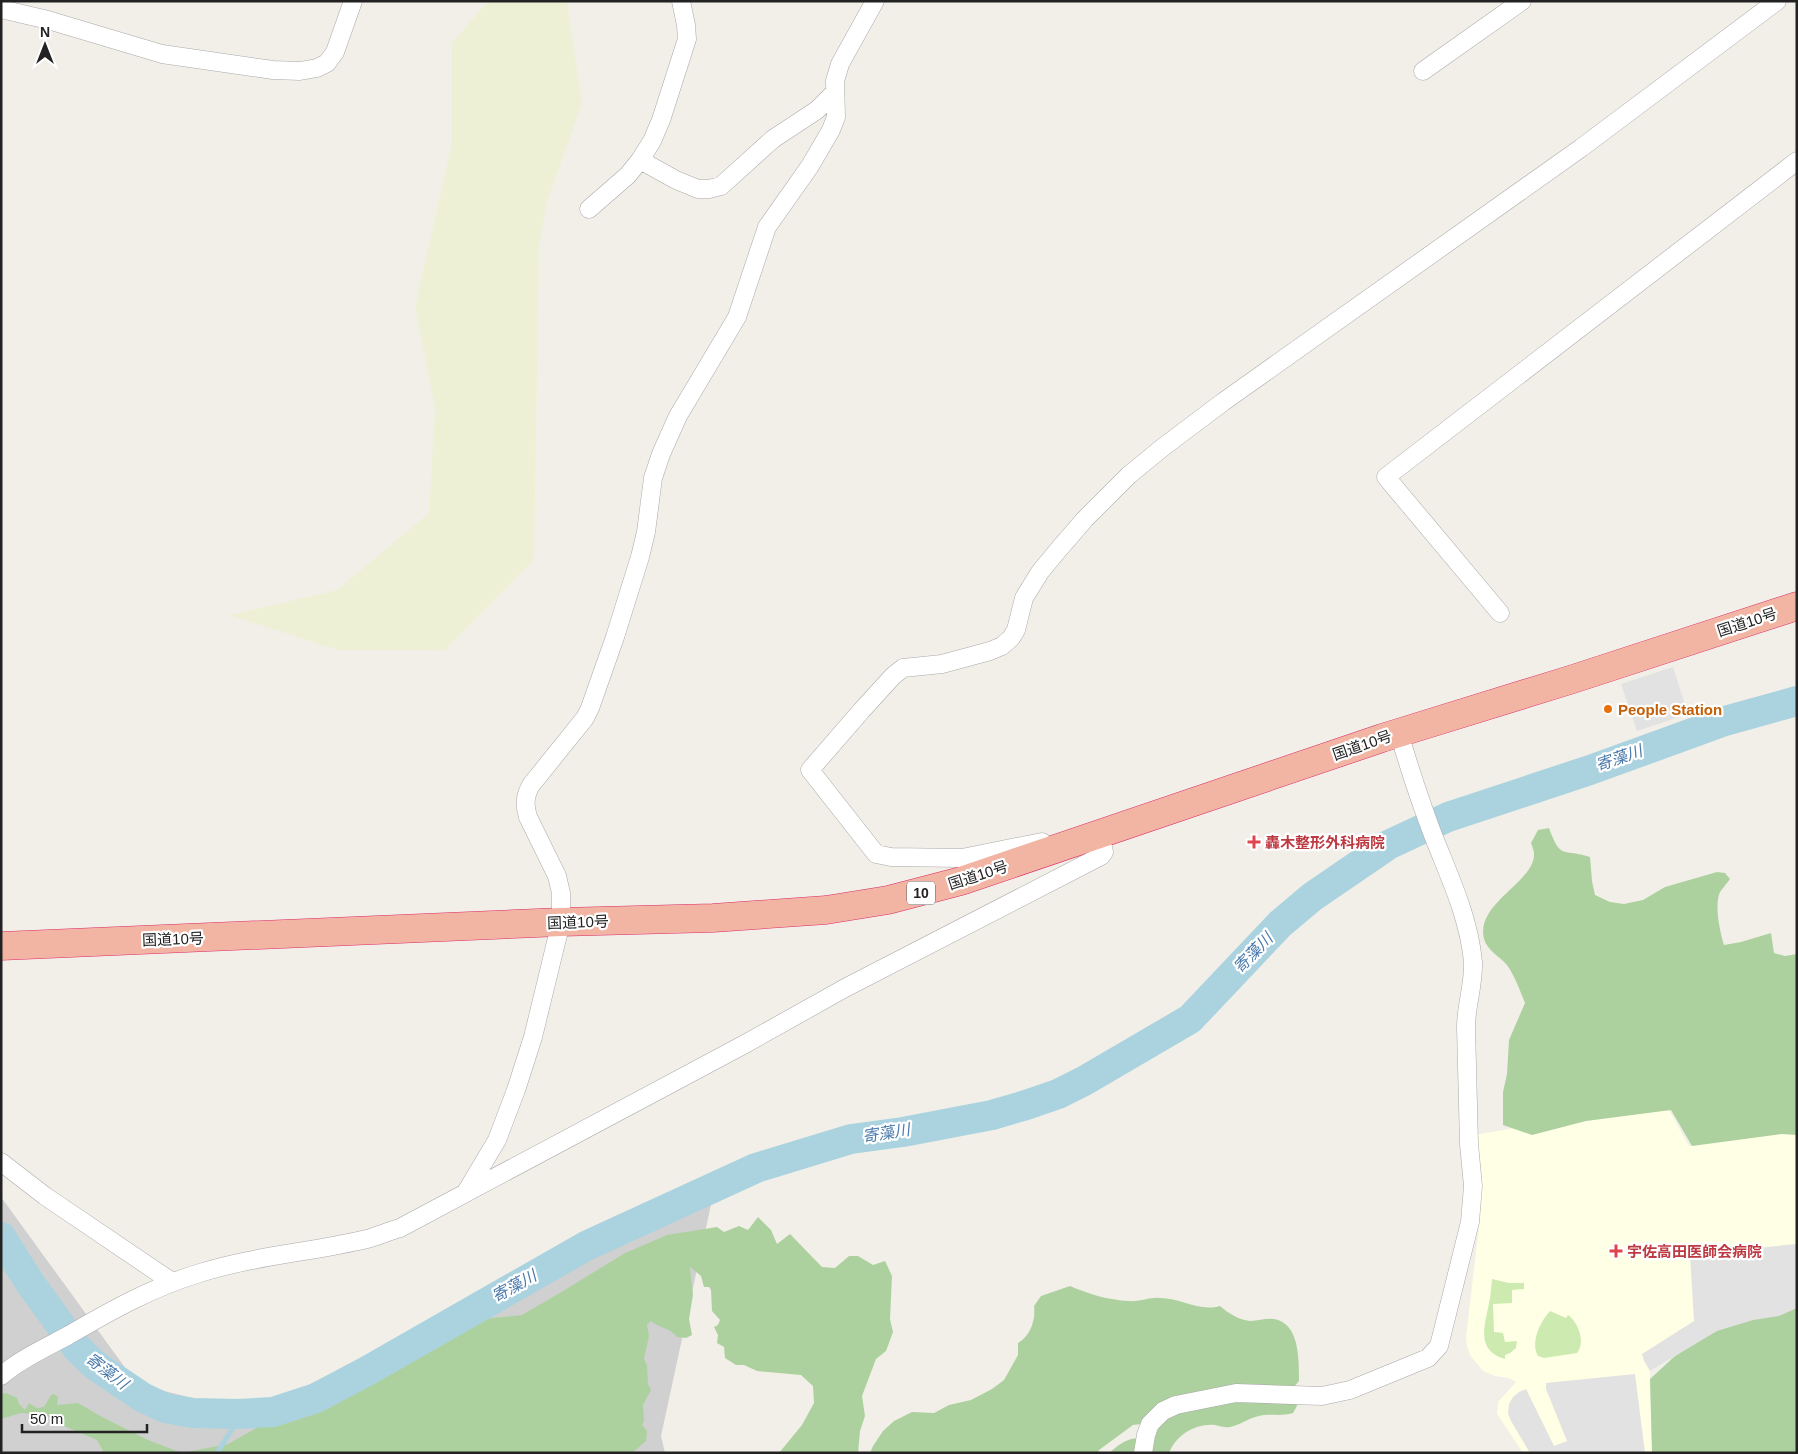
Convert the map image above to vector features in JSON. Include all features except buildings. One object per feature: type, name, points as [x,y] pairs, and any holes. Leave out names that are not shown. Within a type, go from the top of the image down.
[{"type":"highway","name":"国道10号","points":[[1,946],[561,922],[713,918],[772,915],[857,906],[920,893],[962,881],[1399,733],[1797,606]]},
{"type":"street","points":[[1,9],[48,20],[162,54],[274,70],[300,71],[317,68],[327,63],[331,58],[335,52],[353,1]]},
{"type":"street","points":[[589,209],[628,175],[652,141],[662,120],[687,39],[681,1]]},
{"type":"street","points":[[466,1192],[497,1140],[518,1082],[533,1037],[561,922],[561,893],[557,876],[528,817],[525,808],[527,793],[531,785],[585,718],[590,708],[640,557],[646,532],[653,478],[661,454],[678,416],[737,317],[767,227],[810,166],[831,130],[836,116],[836,74],[875,1]]},
{"type":"street","points":[[1423,71],[1522,1]]},
{"type":"street","points":[[1,1376],[104,1314],[136,1297],[172,1282],[201,1272],[369,1238],[400,1228],[845,988],[1101,856],[1104,852],[1100,834],[1045,842],[962,858],[891,857],[876,854],[810,770],[893,676],[904,668],[942,664],[990,651],[1002,646],[1011,638],[1016,630],[1024,598],[1054,554],[1128,475],[1224,402],[1581,148],[1777,1]]},
{"type":"street","points":[[640,160],[676,180],[698,189],[721,186],[773,139],[817,110],[835,92]]},
{"type":"street","points":[[1500,613],[1386,477],[1797,161]]},
{"type":"street","points":[[1143,1453],[1150,1424],[1163,1411],[1176,1405],[1236,1393],[1322,1396],[1336,1394],[1428,1358],[1440,1346],[1470,1222],[1472,1186],[1469,1144],[1466,1015],[1473,976],[1473,964],[1465,919],[1422,807],[1399,733]]},
{"type":"street","points":[[1,1162],[45,1196],[172,1282]]},
{"type":"shaded area","points":[[488,1],[567,1],[582,103],[547,202],[539,247],[534,560],[445,650],[337,650],[230,615],[337,590],[429,513],[435,409],[415,307],[452,143],[452,43]]},
{"type":"shaded area","points":[[1673,667],[1688,714],[1637,731],[1621,684]]},
{"type":"shaded area","points":[[1669,1110],[1689,1146],[1782,1133],[1797,1133],[1797,1308],[1717,1331],[1650,1371],[1652,1453],[1523,1453],[1497,1414],[1498,1402],[1516,1382],[1509,1378],[1495,1376],[1483,1371],[1470,1355],[1467,1346],[1466,1338],[1480,1217],[1474,1135],[1572,1118]]},
{"type":"shaded area","points":[[715,1186],[661,1436],[665,1453],[1,1453],[1,1197],[137,1384],[251,1413]]},
{"type":"shaded area","points":[[1796,1240],[1797,1308],[1779,1316],[1753,1320],[1717,1331],[1650,1371],[1642,1354],[1694,1321],[1690,1255],[1796,1244]]},
{"type":"shaded area","points":[[1635,1374],[1645,1453],[1530,1453],[1508,1413],[1509,1404],[1513,1397],[1526,1389],[1554,1446],[1567,1441],[1546,1389],[1546,1383]]},
{"type":"green space","points":[[1549,828],[1557,845],[1564,852],[1590,857],[1595,895],[1610,902],[1624,904],[1643,900],[1665,887],[1717,872],[1725,873],[1730,879],[1718,897],[1719,926],[1724,945],[1771,933],[1774,953],[1785,956],[1797,954],[1797,1135],[1782,1134],[1692,1146],[1671,1110],[1586,1121],[1532,1135],[1503,1125],[1503,1092],[1507,1074],[1509,1040],[1525,1003],[1510,969],[1486,943],[1484,939],[1484,926],[1488,914],[1532,864],[1534,854],[1531,843],[1538,830]]},
{"type":"green space","points":[[758,1217],[771,1230],[777,1244],[790,1234],[822,1267],[835,1268],[849,1256],[858,1256],[873,1265],[885,1261],[892,1276],[890,1319],[893,1332],[886,1351],[876,1359],[862,1396],[865,1416],[860,1431],[858,1453],[779,1453],[802,1425],[814,1403],[813,1386],[801,1375],[757,1371],[744,1365],[736,1365],[725,1358],[724,1347],[717,1343],[718,1335],[714,1327],[718,1325],[720,1320],[712,1311],[711,1290],[709,1287],[704,1287],[701,1276],[690,1267],[693,1295],[689,1319],[692,1335],[686,1338],[677,1337],[651,1321],[647,1325],[649,1336],[644,1359],[647,1365],[648,1384],[651,1390],[643,1405],[644,1421],[642,1425],[647,1431],[646,1441],[632,1453],[182,1453],[228,1444],[267,1422],[320,1406],[406,1364],[483,1319],[522,1315],[625,1253],[667,1235],[717,1227],[724,1232],[739,1226],[748,1230]]},
{"type":"green space","points":[[1492,1279],[1509,1283],[1524,1283],[1524,1289],[1512,1290],[1512,1303],[1493,1304],[1494,1332],[1503,1333],[1505,1342],[1517,1341],[1516,1348],[1505,1355],[1505,1359],[1489,1350],[1484,1336]]},
{"type":"green space","points":[[1070,1286],[1091,1294],[1114,1299],[1133,1301],[1156,1298],[1176,1300],[1204,1307],[1220,1306],[1234,1316],[1246,1320],[1274,1319],[1283,1322],[1289,1328],[1296,1344],[1299,1381],[1293,1388],[1259,1388],[1133,1425],[1099,1450],[1098,1453],[870,1453],[883,1431],[894,1421],[912,1412],[934,1413],[949,1405],[971,1400],[1004,1380],[1018,1355],[1018,1343],[1029,1332],[1034,1317],[1034,1306],[1041,1296]]},
{"type":"green space","points":[[1797,1306],[1797,1453],[1652,1453],[1650,1379],[1675,1356],[1709,1333],[1756,1316]]},
{"type":"green space","points":[[1550,1311],[1566,1318],[1568,1315],[1575,1322],[1581,1338],[1580,1348],[1577,1353],[1544,1358],[1538,1356],[1535,1345],[1537,1333]]},
{"type":"green space","points":[[6,1393],[17,1398],[19,1404],[25,1410],[29,1403],[37,1408],[44,1407],[51,1395],[54,1394],[58,1397],[57,1405],[78,1403],[148,1440],[182,1453],[104,1453],[97,1440],[59,1424],[46,1415],[21,1413],[1,1419],[1,1394]]},
{"type":"green space","points":[[1295,1400],[1297,1406],[1293,1413],[1259,1416],[1230,1427],[1208,1425],[1194,1428],[1176,1441],[1169,1453],[1109,1453],[1127,1440],[1140,1439],[1178,1409],[1212,1402]]},
{"type":"waterway","name":"寄藻川","points":[[1,1237],[30,1283],[77,1348],[96,1366],[142,1397],[165,1408],[193,1413],[238,1414],[273,1412],[316,1398],[367,1371],[586,1246],[756,1168],[851,1139],[903,1132],[992,1115],[1058,1094],[1084,1081],[1190,1019],[1280,924],[1312,897],[1388,845],[1448,817],[1590,770],[1725,721],[1797,701]]},
{"type":"waterway","points":[[217,1453],[234,1426],[238,1414]]},
{"type":"place","name":"People Station","points":[[1608,709]]},
{"type":"place","name":"轟木整形外科病院","points":[[1254,842]]},
{"type":"place","name":"宇佐高田医師会病院","points":[[1616,1251]]}]
